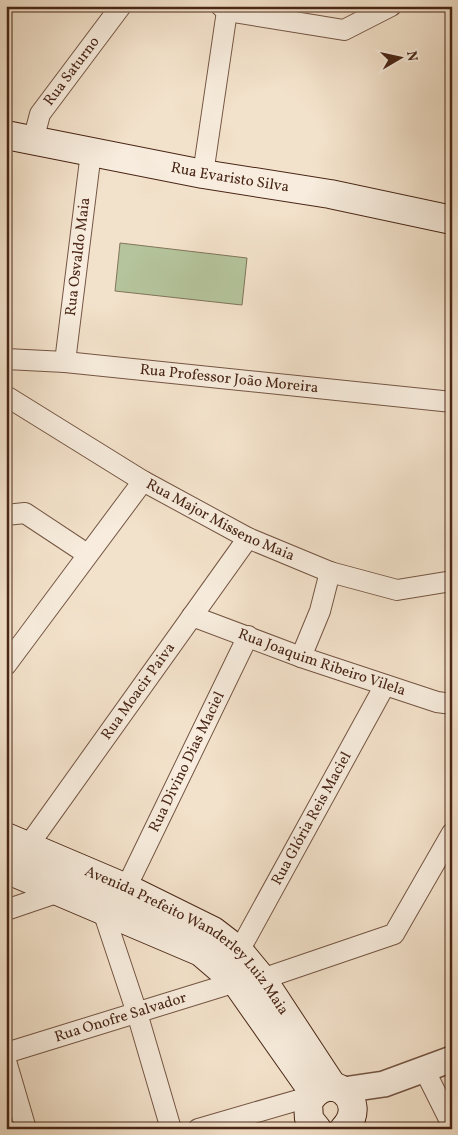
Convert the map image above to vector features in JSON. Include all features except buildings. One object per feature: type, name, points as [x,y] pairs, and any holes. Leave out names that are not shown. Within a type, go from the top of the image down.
[{"type":"main road","name":"Rua Evaristo Silva","points":[[6,135],[203,174],[330,194],[452,220]]},
{"type":"main road","name":"Avenida Prefeito Wanderley Luiz Maia","points":[[13,846],[126,888],[213,931],[238,951],[262,979],[338,1109]]},
{"type":"main road","name":"Avenida Prefeito Wanderley Luiz Maia","points":[[6,869],[201,952],[236,982],[338,1109]]},
{"type":"main road","points":[[317,1129],[309,1119],[307,1111],[338,1109]]},
{"type":"street","name":"Rua Saturno","points":[[33,141],[40,114],[121,6]]},
{"type":"street","points":[[203,174],[224,8],[344,30],[391,6]]},
{"type":"street","name":"Rua Osvaldo Maia","points":[[65,362],[91,152]]},
{"type":"street","name":"Rua Professor João Moreira","points":[[6,359],[65,362],[452,402]]},
{"type":"street","name":"Rua Major Misseno Maia","points":[[6,396],[143,481],[248,538],[330,572],[397,590],[452,581]]},
{"type":"street","points":[[6,664],[143,481]]},
{"type":"street","points":[[6,515],[25,512],[87,554]]},
{"type":"street","name":"Rua Moacir Paiva","points":[[13,846],[192,616],[248,538]]},
{"type":"street","points":[[301,657],[320,611],[330,572]]},
{"type":"street","name":"Rua Joaquim Ribeiro Vilela","points":[[192,616],[301,657],[437,702],[452,704]]},
{"type":"street","name":"Rua Divino Dias Maciel","points":[[126,888],[248,636]]},
{"type":"street","name":"Rua Glória Reis Maciel","points":[[238,951],[385,685]]},
{"type":"street","points":[[262,979],[394,934],[452,833]]},
{"type":"street","points":[[13,846],[188,931],[242,970],[338,1109]]},
{"type":"street","points":[[6,910],[59,892]]},
{"type":"street","points":[[103,911],[137,1013],[171,1129]]},
{"type":"street","name":"Rua Onofre Salvador","points":[[6,1053],[236,982]]},
{"type":"street","points":[[198,1129],[338,1109],[384,1084],[452,1059]]},
{"type":"street","points":[[6,1061],[26,1129]]},
{"type":"street","points":[[424,1069],[452,1124]]},
{"type":"green space","points":[[120,243],[247,258],[242,305],[115,291]]}]
